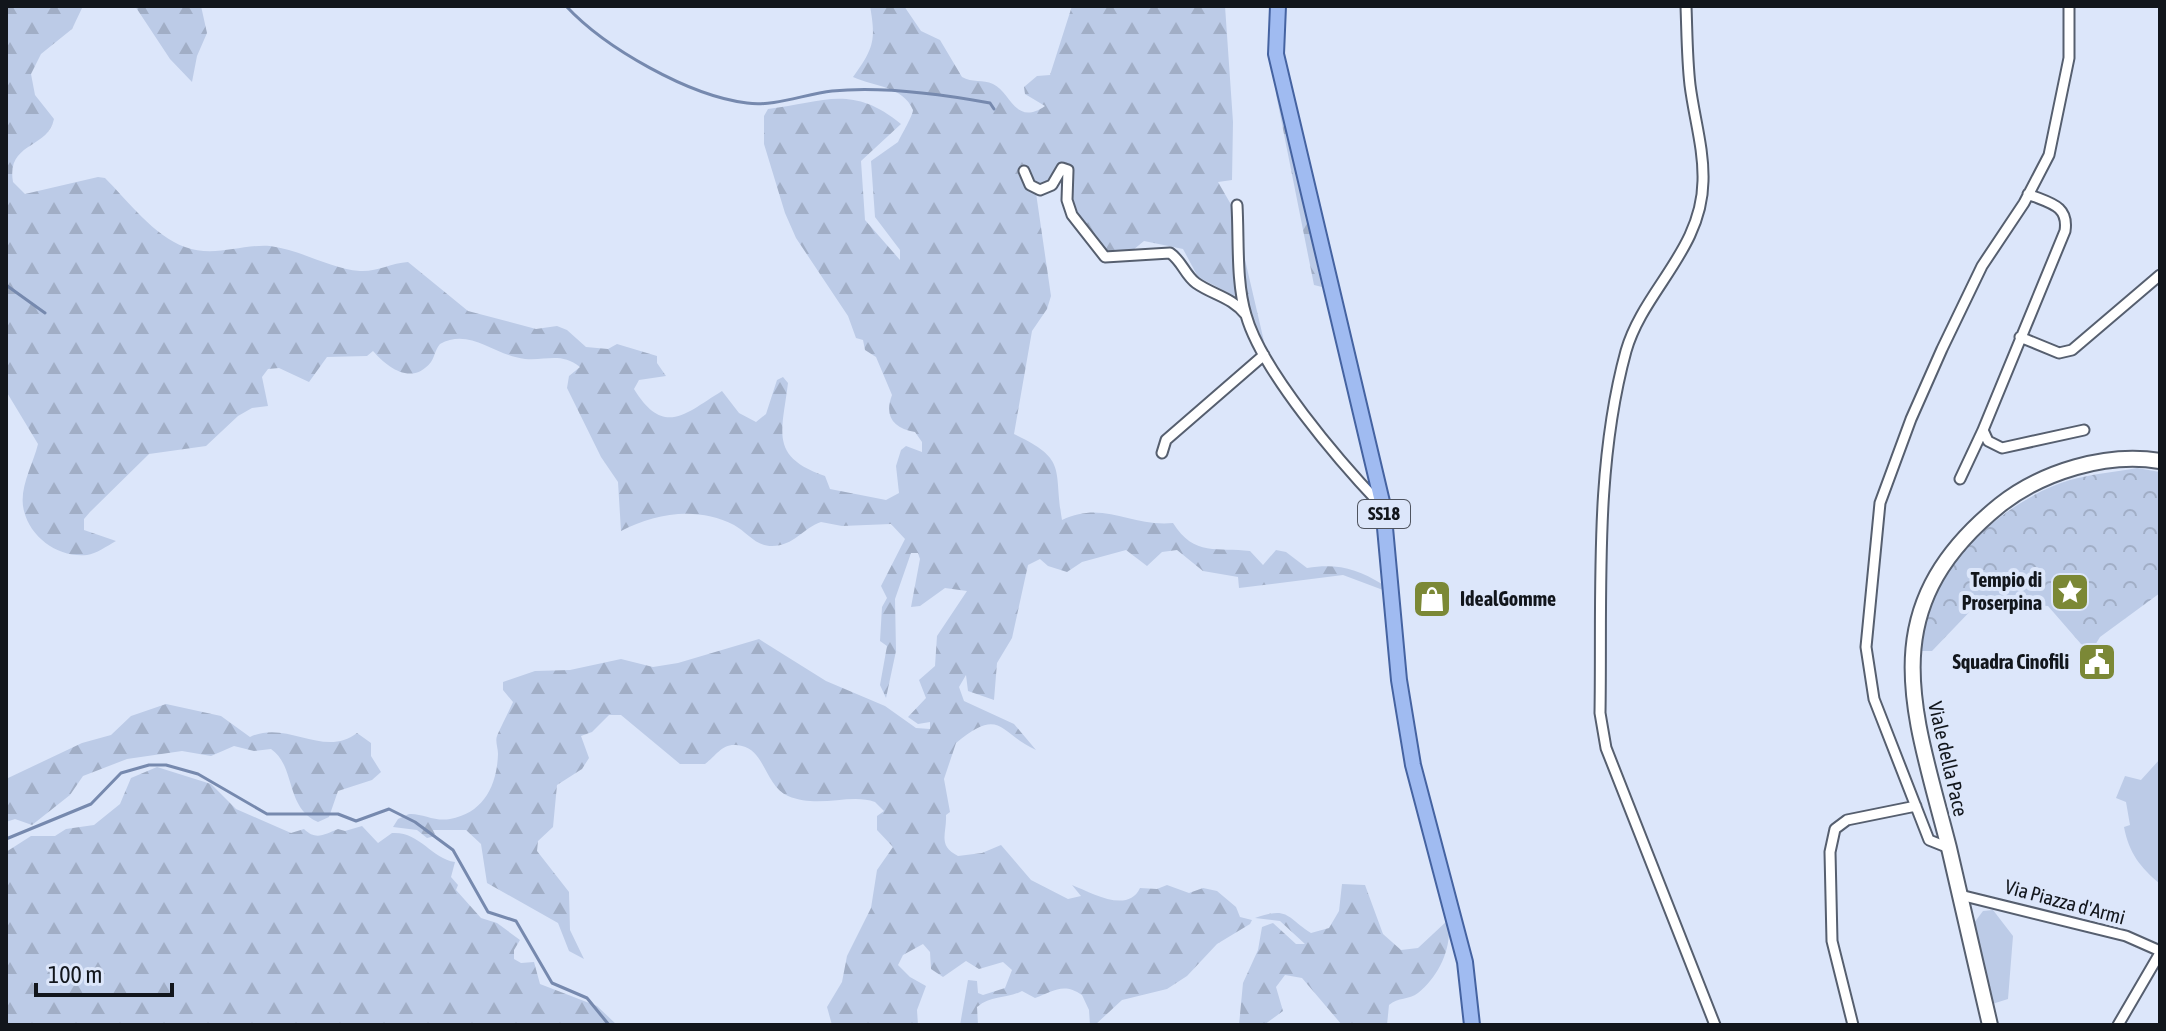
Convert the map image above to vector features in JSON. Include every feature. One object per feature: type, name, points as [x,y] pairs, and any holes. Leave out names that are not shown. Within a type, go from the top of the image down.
[{"type":"main road","name":"SS18","points":[[1278,6],[1276,54],[1383,506],[1399,680],[1413,765],[1465,962],[1472,1025]]},
{"type":"main road","name":"Viale della Pace","points":[[1990,1025],[1949,848],[1916,727],[1911,689],[1912,648],[1929,589],[1952,553],[1983,519],[2015,494],[2051,475],[2086,466],[2159,457]]},
{"type":"street","points":[[1686,6],[1690,83],[1703,182],[1698,213],[1685,247],[1637,323],[1624,366],[1602,488],[1600,713],[1606,748],[1715,1025]]},
{"type":"street","points":[[1949,848],[1929,840],[1874,699],[1866,647],[1880,503],[1911,419],[1982,266],[2049,155],[2069,58],[2069,6]]},
{"type":"street","points":[[1024,171],[1030,185],[1040,190],[1052,185],[1062,168],[1068,170],[1067,200],[1072,215],[1098,253],[1105,257],[1170,253],[1184,264],[1193,281],[1227,297],[1246,315]]},
{"type":"street","points":[[1960,479],[2065,231],[2067,217],[2062,208],[2028,194]]},
{"type":"street","points":[[1237,205],[1246,315],[1264,355],[1298,406],[1383,506]]},
{"type":"street","points":[[2020,337],[2059,353],[2072,350],[2160,275]]},
{"type":"street","points":[[1162,453],[1166,440],[1264,355]]},
{"type":"street","points":[[1983,430],[1988,441],[2002,448],[2084,430]]},
{"type":"street","points":[[1853,1025],[1832,941],[1830,852],[1835,829],[1847,820],[1916,806]]},
{"type":"street","name":"Via Piazza d'Armi","points":[[1960,895],[2126,936],[2160,952]]},
{"type":"street","points":[[2118,1025],[2160,952]]},
{"type":"green space","points":[[6,6],[83,6],[72,29],[41,54],[31,74],[35,95],[54,119],[44,136],[21,152],[16,160],[13,182],[25,194],[105,178],[142,217],[163,235],[185,247],[217,251],[270,246],[360,271],[408,262],[468,311],[536,329],[557,326],[567,330],[586,347],[608,349],[617,344],[657,356],[657,363],[666,376],[639,380],[634,389],[655,413],[666,417],[686,413],[722,391],[739,413],[756,422],[766,414],[777,380],[783,377],[788,383],[782,429],[787,451],[807,468],[825,476],[830,489],[886,500],[899,493],[896,466],[901,450],[906,446],[922,452],[922,442],[915,432],[892,420],[889,409],[892,395],[876,357],[865,350],[863,340],[856,338],[848,316],[796,238],[764,144],[764,116],[768,109],[821,100],[851,100],[883,111],[901,124],[861,161],[865,220],[900,260],[900,250],[875,217],[871,161],[898,142],[913,110],[902,96],[888,88],[853,77],[872,43],[870,6],[904,6],[921,31],[940,40],[962,77],[993,84],[1014,106],[1027,113],[1045,106],[1025,94],[1024,87],[1037,76],[1050,75],[1072,6],[1225,6],[1233,122],[1232,180],[1218,182],[1233,208],[1266,350],[1251,326],[1246,302],[1198,277],[1183,249],[1144,241],[1133,250],[1103,252],[1074,210],[1066,170],[1053,185],[1036,193],[1051,296],[1047,309],[1032,331],[1014,434],[1051,459],[1057,477],[1062,520],[1077,515],[1104,513],[1173,523],[1181,534],[1198,546],[1250,551],[1263,565],[1276,550],[1286,552],[1307,568],[1346,568],[1364,574],[1382,584],[1383,590],[1343,575],[1239,588],[1238,577],[1203,571],[1177,550],[1162,552],[1147,566],[1126,550],[1082,562],[1067,572],[1048,566],[1040,559],[1028,565],[1012,638],[997,663],[994,700],[968,691],[966,675],[959,687],[964,701],[1014,724],[1036,750],[992,724],[971,732],[956,743],[944,779],[950,812],[946,815],[944,838],[947,848],[958,856],[982,853],[1001,845],[1031,880],[1068,899],[1081,896],[1072,885],[1118,901],[1134,896],[1140,888],[1157,889],[1167,885],[1189,893],[1203,888],[1217,891],[1236,907],[1240,917],[1252,920],[1250,924],[1217,944],[1187,976],[1167,989],[1122,1000],[1095,1025],[1090,1025],[1089,1010],[1082,995],[1064,988],[1035,998],[1022,991],[988,1001],[977,1007],[978,1025],[960,1025],[968,980],[977,981],[978,993],[983,995],[1005,988],[1012,970],[1003,962],[979,969],[966,961],[943,977],[931,969],[930,952],[923,944],[903,955],[898,965],[926,986],[917,1010],[918,1025],[832,1025],[827,1007],[842,982],[847,956],[871,908],[877,870],[893,847],[877,830],[877,816],[884,811],[875,802],[855,799],[811,801],[788,796],[775,785],[756,755],[742,746],[725,747],[705,764],[680,764],[621,715],[609,715],[592,732],[581,736],[589,758],[582,769],[557,785],[553,827],[538,841],[537,851],[569,892],[570,930],[584,959],[569,951],[558,923],[487,883],[481,844],[466,830],[433,830],[436,836],[427,838],[417,830],[393,827],[398,819],[409,814],[450,819],[472,811],[480,804],[495,776],[498,754],[496,738],[513,702],[503,690],[503,682],[535,671],[570,670],[621,659],[653,667],[678,663],[759,639],[826,681],[885,706],[916,728],[930,729],[930,722],[918,724],[908,717],[926,698],[919,680],[935,666],[937,636],[967,591],[945,588],[920,606],[911,607],[920,559],[918,553],[911,553],[895,599],[896,651],[886,698],[880,685],[887,646],[880,641],[882,607],[887,598],[881,586],[905,539],[891,524],[842,526],[821,522],[786,543],[772,546],[761,544],[734,525],[706,515],[662,516],[621,531],[618,482],[601,457],[567,388],[569,376],[580,367],[560,358],[514,357],[462,339],[440,344],[431,362],[416,373],[400,372],[373,351],[367,356],[327,357],[309,382],[279,368],[268,369],[262,377],[268,406],[252,408],[238,416],[206,446],[149,454],[84,519],[84,530],[116,541],[87,555],[67,553],[48,545],[33,530],[23,503],[24,486],[38,444],[6,391]]},
{"type":"green space","points":[[135,6],[201,6],[207,33],[197,56],[192,82],[170,59]]},
{"type":"green space","points":[[1276,27],[1314,231],[1310,233],[1322,287],[1314,285],[1276,94],[1273,55]]},
{"type":"green space","points":[[2137,468],[2160,472],[2160,593],[2100,637],[2092,650],[2081,644],[2048,606],[1978,603],[1932,651],[1920,651],[1928,608],[1937,587],[1966,547],[1986,529],[2006,513],[2049,488],[2078,478]]},
{"type":"green space","points":[[166,704],[221,716],[250,737],[278,732],[332,742],[357,733],[371,743],[371,756],[381,772],[372,780],[338,791],[329,817],[318,822],[300,807],[279,756],[271,749],[254,751],[234,746],[211,756],[182,751],[127,759],[83,776],[70,795],[32,825],[15,819],[6,822],[6,779],[82,743],[111,735],[131,716]]},
{"type":"green space","points":[[2160,759],[2160,884],[2132,852],[2124,827],[2130,825],[2126,802],[2116,798],[2125,776],[2141,780]]},
{"type":"green space","points":[[157,767],[211,784],[236,809],[291,833],[304,829],[313,835],[321,835],[362,826],[378,843],[392,833],[410,836],[439,856],[455,862],[451,877],[458,885],[456,890],[481,918],[497,923],[520,940],[514,950],[514,959],[521,963],[534,962],[540,984],[597,1006],[617,1025],[6,1025],[6,852],[31,836],[55,836],[66,829],[94,825],[120,804],[131,778]]},
{"type":"green space","points":[[1342,884],[1365,885],[1383,934],[1401,950],[1418,948],[1448,920],[1446,950],[1438,970],[1415,995],[1389,1005],[1387,1025],[1342,1025],[1302,978],[1285,975],[1276,987],[1283,1011],[1264,1025],[1239,1025],[1243,983],[1258,950],[1262,927],[1273,923],[1296,944],[1305,944],[1280,921],[1255,918],[1281,913],[1311,933],[1329,928],[1339,911]]},
{"type":"green space","points":[[1993,910],[2013,936],[2008,999],[1989,1005],[1971,927],[1983,911]]},
{"type":"waterway","points":[[566,6],[603,38],[649,68],[724,99],[757,104],[832,91],[891,90],[990,103],[994,109]]},
{"type":"waterway","points":[[6,285],[45,313]]},
{"type":"waterway","points":[[6,839],[91,804],[121,773],[149,765],[166,765],[198,774],[267,814],[338,814],[356,821],[389,809],[415,822],[453,850],[488,912],[516,921],[552,983],[587,998],[609,1025]]},
{"type":"place","name":"Tempio di Proserpina","points":[[2070,592]]},
{"type":"place","name":"IdealGomme","points":[[1432,599]]},
{"type":"place","name":"Squadra Cinofili","points":[[2097,662]]}]
